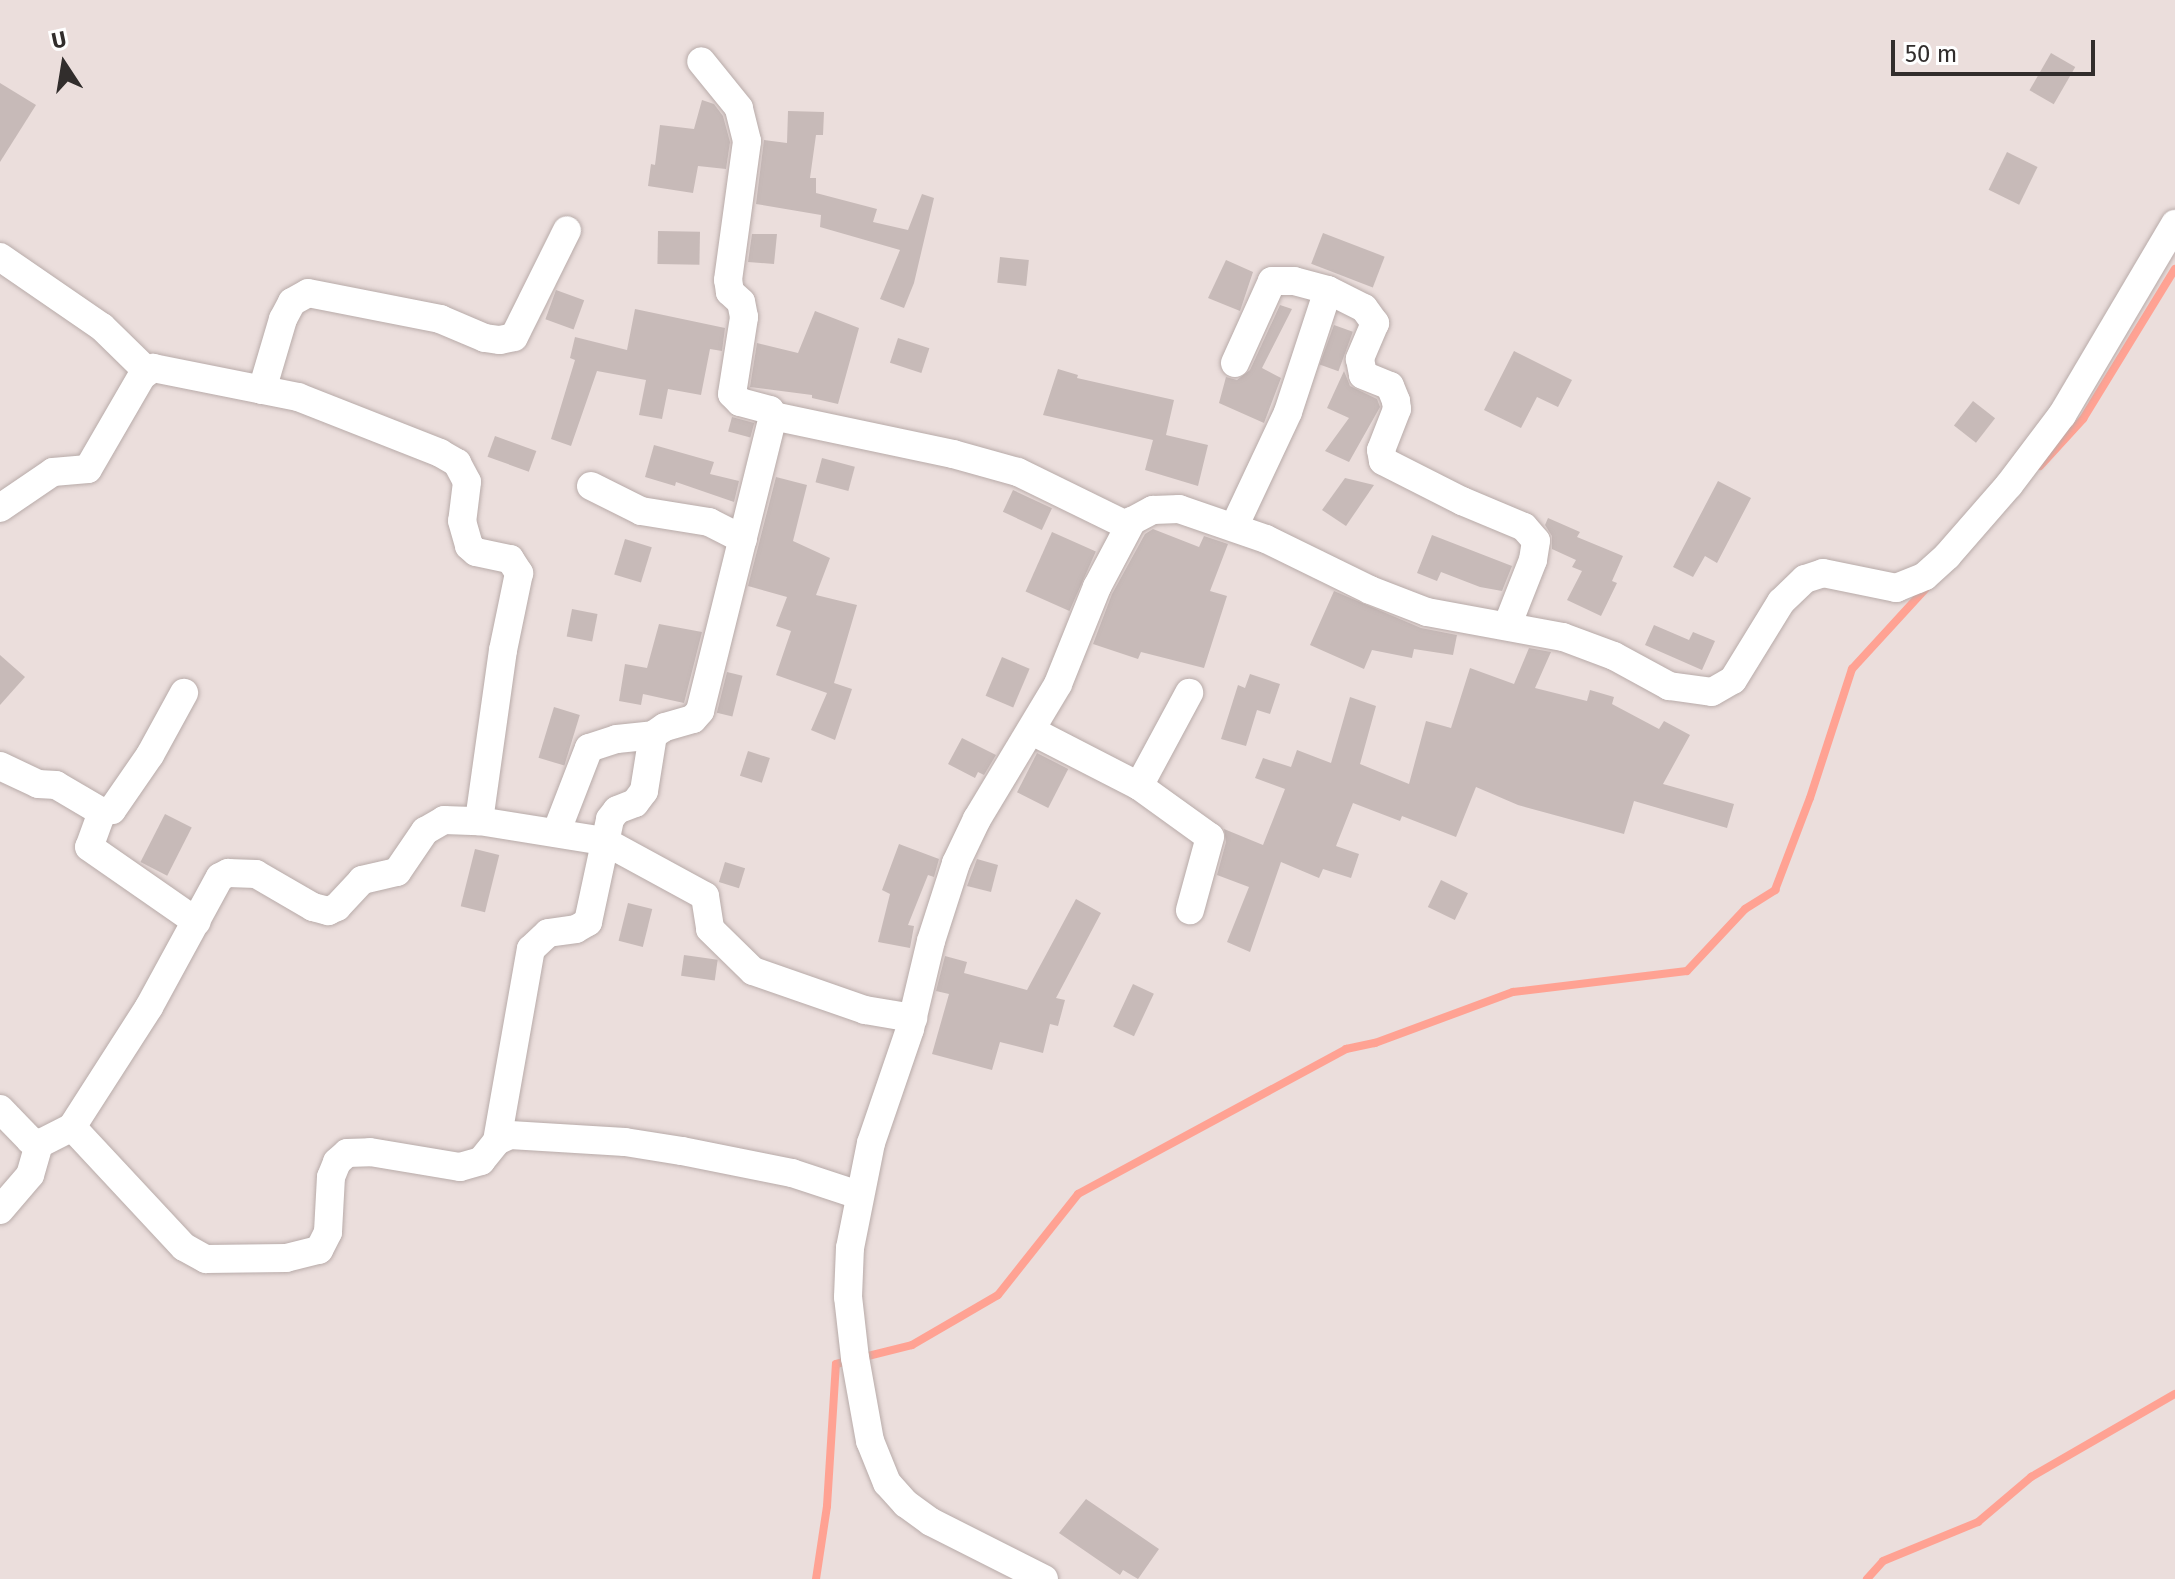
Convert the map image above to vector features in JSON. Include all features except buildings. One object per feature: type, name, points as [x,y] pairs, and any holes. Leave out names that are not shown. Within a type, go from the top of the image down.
[{"type":"street","points":[[556,833],[589,748],[617,739],[653,735],[665,727],[693,719],[700,711],[773,416],[770,410],[740,402],[732,394],[744,317],[741,302],[730,292],[728,280],[747,141],[739,108],[701,61]]},
{"type":"street","points":[[1044,1579],[918,1514],[895,1494],[880,1469],[865,1418],[848,1297],[850,1248],[859,1195],[878,1121],[913,1018],[931,941],[956,863],[977,819],[1058,684],[1097,587],[1128,526],[1140,515],[1163,508],[1179,509],[1312,558],[1402,603],[1457,620],[1532,629],[1590,647],[1669,686],[1712,692],[1733,680],[1781,602],[1805,579],[1823,573],[1886,588],[1913,583],[1936,567],[2062,415],[2175,224]]},
{"type":"street","points":[[262,390],[283,319],[292,302],[308,293],[440,319],[485,338],[500,340],[514,337],[567,230]]},
{"type":"street","points":[[0,257],[102,327],[147,371]]},
{"type":"street","points":[[1235,363],[1272,281],[1294,281],[1328,290],[1364,308],[1375,320],[1360,366],[1363,375],[1390,386],[1397,409],[1381,450],[1383,461],[1532,533],[1536,551],[1507,626]]},
{"type":"street","points":[[1234,527],[1288,412],[1328,290]]},
{"type":"street","points":[[0,508],[53,472],[88,469],[147,371],[162,368],[298,397],[440,453],[457,463],[467,482],[462,521],[469,546],[476,552],[510,559],[518,567],[479,821]]},
{"type":"street","points":[[773,416],[953,454],[1018,472],[1128,526]]},
{"type":"street","points":[[591,486],[641,511],[709,522],[743,539]]},
{"type":"street","points":[[0,766],[38,784],[56,785],[102,812],[112,810],[184,693]]},
{"type":"street","points":[[1139,786],[1189,693]]},
{"type":"street","points":[[1032,731],[1139,786],[1210,837],[1190,910]]},
{"type":"street","points":[[72,1127],[184,1247],[206,1259],[286,1258],[319,1250],[328,1232],[331,1177],[337,1162],[347,1153],[370,1152],[460,1167],[481,1161],[497,1141],[531,949],[548,933],[576,929],[588,922],[610,819],[617,810],[635,803],[644,791],[653,735]]},
{"type":"street","points":[[102,812],[89,847],[197,922]]},
{"type":"street","points":[[0,1210],[30,1175],[39,1144],[72,1127],[149,1007],[220,877],[228,873],[256,874],[313,907],[328,911],[337,907],[362,880],[402,868],[425,831],[435,822],[479,821],[604,841],[705,896],[710,929],[753,971],[865,1010],[913,1018]]},
{"type":"street","points":[[0,1109],[30,1140],[39,1144]]},
{"type":"street","points":[[497,1141],[517,1135],[650,1145],[792,1173],[859,1195]]},
{"type":"waterway","points":[[2040,466],[2083,419],[2175,269]]},
{"type":"waterway","points":[[816,1579],[827,1506],[836,1364],[912,1345],[998,1295],[1078,1194],[1346,1049],[1375,1043],[1513,992],[1687,971],[1745,909],[1775,890],[1810,798],[1852,669],[1930,584]]},
{"type":"waterway","points":[[1867,1579],[1883,1561],[1978,1522],[2031,1477],[2175,1394]]}]
